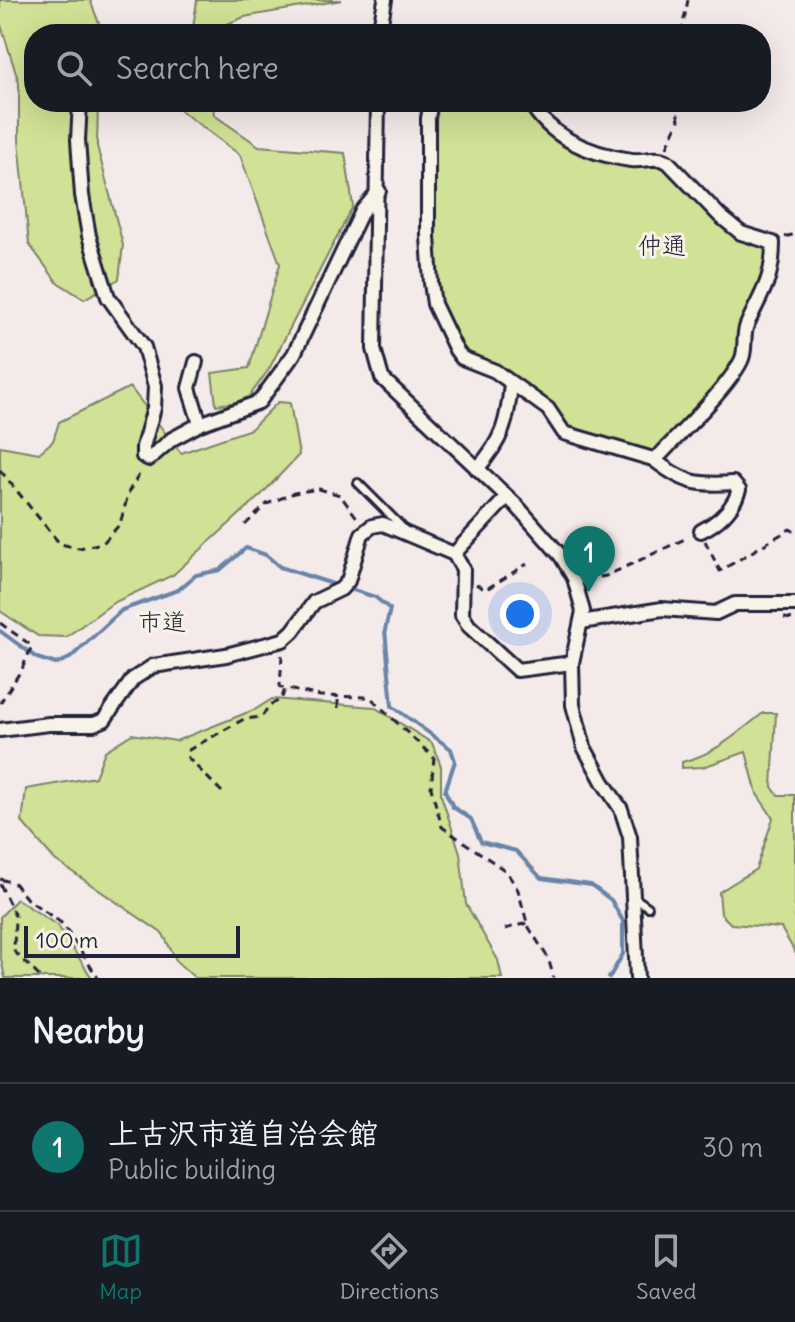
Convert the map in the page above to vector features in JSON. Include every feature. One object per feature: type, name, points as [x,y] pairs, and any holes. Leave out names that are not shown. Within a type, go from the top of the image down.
[{"type":"street","points":[[381,24],[385,0]]},
{"type":"street","points":[[79,112],[82,195],[89,236],[108,297],[144,347],[155,386],[154,408],[143,447],[143,456],[149,459],[172,439],[200,424],[259,402],[294,354],[362,211],[379,191]]},
{"type":"street","points":[[378,112],[374,349],[377,366],[382,378],[516,505],[561,556],[574,578],[583,611],[572,663],[573,705],[584,747],[621,809],[630,837],[637,978]]},
{"type":"street","points":[[429,112],[428,237],[434,304],[462,358],[495,371],[548,409],[564,433],[653,459],[675,476],[706,485],[733,483],[739,490],[733,504],[717,523],[701,531]]},
{"type":"street","points":[[536,112],[540,120],[575,145],[634,161],[662,158],[741,233],[777,241],[765,293],[745,328],[744,357],[733,374],[653,459]]},
{"type":"street","points":[[196,362],[189,388],[200,424]]},
{"type":"street","points":[[477,469],[502,435],[511,383]]},
{"type":"street","points":[[454,554],[506,498]]},
{"type":"street","points":[[0,730],[49,724],[94,724],[104,720],[133,679],[153,666],[226,655],[283,640],[314,602],[344,585],[362,534],[366,529],[383,524],[454,554],[463,569],[462,615],[469,626],[517,670],[572,663]]},
{"type":"street","points":[[581,622],[662,609],[716,613],[735,604],[795,604]]},
{"type":"lane","points":[[358,483],[411,536]]},
{"type":"lane","points":[[633,897],[648,907]]},
{"type":"path","points":[[683,24],[688,0]]},
{"type":"path","points":[[662,158],[679,120],[677,112]]},
{"type":"path","points":[[777,241],[795,234]]},
{"type":"path","points":[[0,470],[60,544],[79,548],[103,543],[120,524],[129,491],[149,459]]},
{"type":"path","points":[[245,525],[267,504],[294,493],[319,489],[340,495],[366,529]]},
{"type":"path","points":[[574,578],[606,576],[701,531],[720,571],[790,529],[795,532]]},
{"type":"path","points":[[463,569],[485,590],[527,564]]},
{"type":"path","points":[[0,623],[32,646],[0,703]]},
{"type":"path","points":[[283,640],[280,687],[320,696],[370,697],[434,758],[431,788],[442,827],[506,871],[518,890],[527,923],[548,958],[554,978]]},
{"type":"path","points":[[222,792],[188,758],[187,751],[244,719],[262,717],[269,705],[281,700],[285,689]]},
{"type":"path","points":[[338,697],[338,708]]},
{"type":"path","points":[[0,879],[14,883],[27,899],[63,924],[98,978]]},
{"type":"path","points":[[0,884],[15,916],[14,951],[41,978]]},
{"type":"path","points":[[505,929],[527,923]]},
{"type":"green space","points":[[0,0],[90,0],[99,24],[24,24],[24,112],[98,112],[97,146],[123,245],[119,279],[84,299],[57,282],[29,244],[19,140],[19,83],[0,22]]},
{"type":"green space","points":[[197,0],[342,0],[244,17],[227,24],[193,24]]},
{"type":"green space","points":[[183,112],[214,112],[259,146],[345,153],[353,206],[269,369],[246,401],[216,405],[212,373],[249,368],[280,264],[240,155]]},
{"type":"green space","points":[[432,112],[532,112],[541,127],[571,148],[627,165],[665,164],[769,250],[761,286],[738,335],[739,356],[718,386],[649,453],[566,426],[552,405],[503,368],[468,356],[446,316],[437,290]]},
{"type":"green space","points":[[130,387],[181,453],[251,429],[278,402],[290,403],[299,455],[261,495],[173,575],[113,603],[66,637],[38,636],[0,611],[0,446],[39,453],[53,441],[59,422]]},
{"type":"green space","points":[[272,699],[374,707],[432,743],[441,766],[441,795],[460,853],[466,904],[498,960],[502,978],[195,978],[177,962],[163,934],[55,860],[22,822],[26,789],[95,777],[105,751],[132,734],[176,741],[256,709]]},
{"type":"green space","points":[[763,713],[776,713],[772,787],[778,795],[795,795],[795,952],[781,928],[731,924],[721,914],[719,892],[756,869],[773,818],[757,794],[746,752],[703,767],[682,768],[682,762],[715,749]]},
{"type":"green space","points":[[17,899],[58,926],[92,978],[5,978],[0,954],[0,917]]},
{"type":"waterway","points":[[0,631],[37,658],[56,664],[70,658],[122,610],[178,590],[196,575],[220,570],[246,548],[266,555],[280,567],[339,586]]},
{"type":"waterway","points":[[347,588],[375,597],[390,609],[385,630],[392,706],[451,749],[455,761],[445,791],[453,807],[471,819],[481,842],[516,851],[541,878],[591,885],[611,900],[623,921],[623,954],[609,978]]},
{"type":"place","name":"上古沢市道自治会館","points":[[589,592]]},
{"type":"district","name":"仲通","points":[[662,246]]},
{"type":"district","name":"市道","points":[[162,622]]}]
